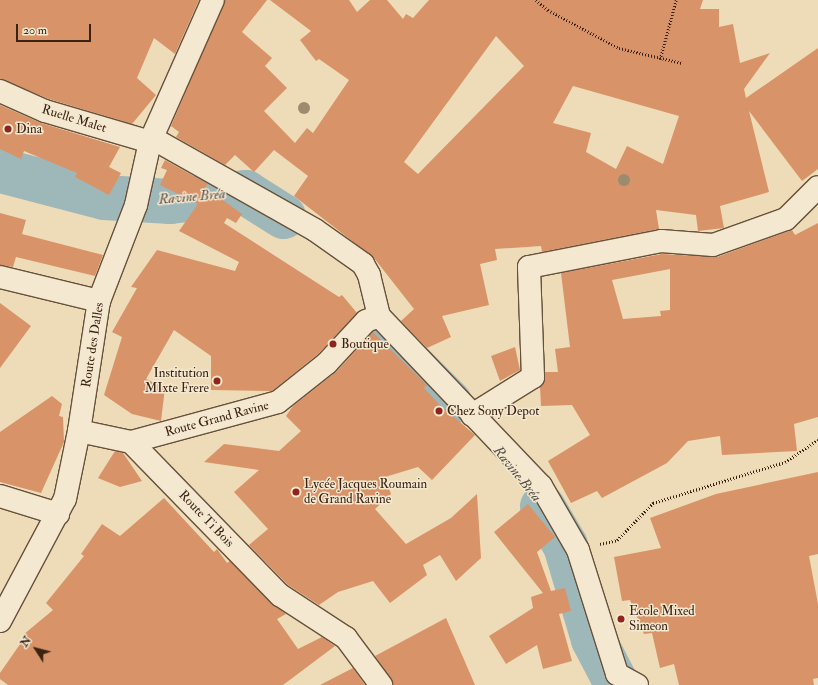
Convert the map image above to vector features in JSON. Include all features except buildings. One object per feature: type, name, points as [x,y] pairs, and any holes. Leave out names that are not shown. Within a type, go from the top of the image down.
[{"type":"street","name":"Route des Dalles","points":[[0,621],[65,499],[79,431],[99,301],[136,205],[151,140],[213,0]]},
{"type":"street","name":"Ruelle Malet","points":[[0,91],[45,111],[151,140],[315,230],[362,264],[369,275],[379,316]]},
{"type":"street","points":[[472,415],[533,377],[529,267],[661,241],[713,245],[786,219],[818,187]]},
{"type":"street","points":[[0,277],[99,301]]},
{"type":"street","points":[[379,316],[541,486],[578,550],[627,683]]},
{"type":"street","name":"Route Grand Ravine","points":[[79,431],[131,442],[278,402],[327,363],[366,321],[379,316]]},
{"type":"street","name":"Route Ti Bois","points":[[131,442],[280,595],[346,638],[381,685]]},
{"type":"street","points":[[0,496],[58,514]]},
{"type":"path","points":[[536,0],[548,10],[619,48],[682,64]]},
{"type":"path","points":[[660,59],[676,0]]},
{"type":"path","points":[[578,550],[617,540],[652,503],[785,462],[818,440]]},
{"type":"waterway","name":"Ravine Bréa","points":[[0,170],[104,197],[170,201],[245,192],[283,216]]},
{"type":"waterway","name":"Ravine Bréa","points":[[387,340],[449,402]]},
{"type":"waterway","name":"Ravine Bréa","points":[[542,506],[565,545],[593,639],[617,685]]},
{"type":"place","name":"Dina","points":[[8,129]]},
{"type":"place","name":"Boutique","points":[[333,344]]},
{"type":"place","name":"Institution MIxte Frere","points":[[217,381]]},
{"type":"place","name":"Chez Sony Depot","points":[[439,411]]},
{"type":"place","name":"Lycée Jacques Roumain de Grand Ravine","points":[[296,492]]},
{"type":"place","name":"Ecole Mixed Simeon","points":[[621,619]]}]
